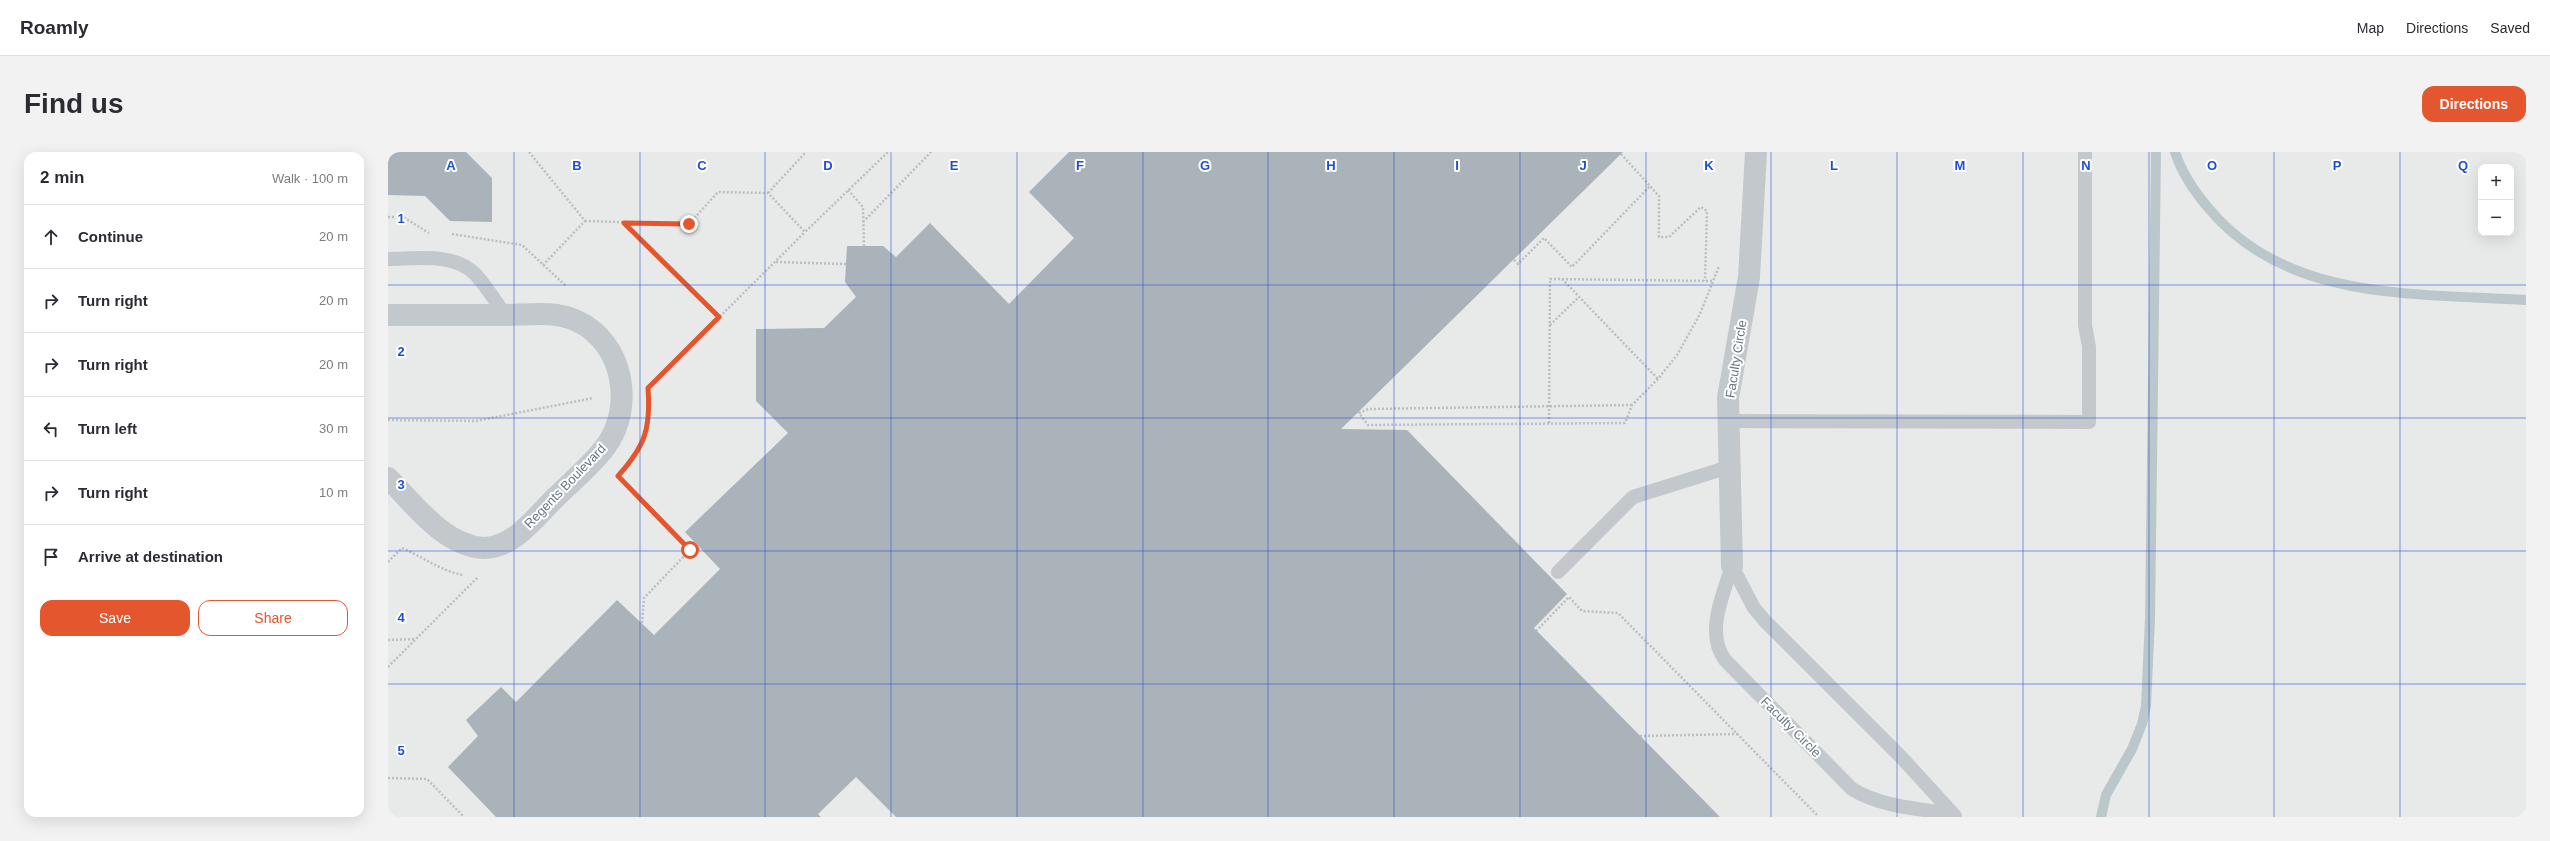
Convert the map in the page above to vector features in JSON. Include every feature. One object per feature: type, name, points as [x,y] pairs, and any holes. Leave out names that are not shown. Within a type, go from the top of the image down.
[{"type":"street","name":"Faculty Circle","points":[[1732,566],[1728,398],[1749,277],[1756,152]]},
{"type":"street","name":"Regents Boulevard","points":[[388,315],[563,315],[595,330],[609,346],[619,367],[621,393],[618,425],[606,446],[523,530],[505,543],[485,548],[464,544],[445,533],[388,478]]},
{"type":"lane","points":[[1728,421],[2089,422],[2089,347],[2085,325],[2085,152]]},
{"type":"lane","points":[[388,259],[445,259],[462,265],[475,275],[505,315]]},
{"type":"lane","points":[[1558,572],[1633,497],[1729,467]]},
{"type":"lane","name":"Faculty Circle","points":[[1732,566],[1717,614],[1716,642],[1719,652],[1725,660],[1852,789],[1861,795],[1890,803],[1955,816]]},
{"type":"lane","name":"Faculty Circle","points":[[1732,566],[1754,608],[1765,621],[1902,758],[1955,816]]},
{"type":"path","points":[[529,152],[585,221],[689,224],[718,192],[768,193],[805,232]]},
{"type":"path","points":[[768,193],[806,152]]},
{"type":"path","points":[[647,382],[648,388],[888,152]]},
{"type":"path","points":[[863,222],[931,152]]},
{"type":"path","points":[[1621,154],[1659,196],[1659,237],[1669,237],[1701,207],[1707,210],[1705,281]]},
{"type":"path","points":[[1514,260],[1518,264],[1544,238],[1572,267],[1650,186]]},
{"type":"path","points":[[848,190],[863,207],[864,246]]},
{"type":"path","points":[[388,217],[403,217],[430,233]]},
{"type":"path","points":[[543,265],[585,221]]},
{"type":"path","points":[[624,223],[719,317]]},
{"type":"path","points":[[446,234],[522,245],[569,288]]},
{"type":"path","points":[[775,262],[846,264]]},
{"type":"path","points":[[1632,405],[1549,405],[1368,409],[1359,413],[1368,425],[1626,423],[1632,405],[1658,379],[1677,355],[1697,321],[1720,263]]},
{"type":"path","points":[[1549,424],[1550,279],[1714,281]]},
{"type":"path","points":[[1562,279],[1658,379]]},
{"type":"path","points":[[1549,326],[1579,297]]},
{"type":"path","points":[[388,420],[476,421],[600,397]]},
{"type":"path","points":[[635,456],[642,446],[648,423]]},
{"type":"path","points":[[612,482],[622,471]]},
{"type":"path","points":[[618,476],[690,550],[702,550]]},
{"type":"path","points":[[388,562],[402,548],[425,558],[440,568],[465,576]]},
{"type":"path","points":[[642,624],[644,598],[690,550]]},
{"type":"path","points":[[472,576],[484,577]]},
{"type":"path","points":[[388,666],[478,577]]},
{"type":"path","points":[[1536,631],[1569,597],[1582,611],[1618,613],[1817,815]]},
{"type":"path","points":[[388,640],[416,639]]},
{"type":"path","points":[[1640,736],[1737,734]]},
{"type":"path","points":[[388,778],[427,779],[464,817]]},
{"type":"shaded area","points":[[388,152],[2526,152],[2526,817],[388,817]]},
{"type":"building","points":[[388,152],[466,152],[492,178],[492,222],[450,221],[425,196],[388,195]]},
{"type":"building","points":[[1069,152],[1623,152],[1341,429],[1407,430],[1567,594],[1534,628],[1720,817],[896,817],[856,777],[818,814],[821,817],[496,817],[448,767],[478,736],[466,720],[501,687],[516,702],[617,600],[654,635],[720,569],[685,532],[788,433],[756,401],[756,329],[824,328],[856,297],[845,282],[847,246],[883,246],[896,257],[930,223],[1009,304],[1074,238],[1029,192]]},
{"type":"waterway","points":[[2101,817],[2106,795],[2132,749],[2142,724],[2146,706],[2150,619],[2156,152]]},
{"type":"waterway","points":[[2175,152],[2181,168],[2190,183],[2211,211],[2242,241],[2278,262],[2316,277],[2357,287],[2399,293],[2526,300]]},
{"type":"route","points":[[689,224],[624,223],[719,317],[648,388],[648,430],[642,446],[632,461],[618,476],[690,550]]}]
